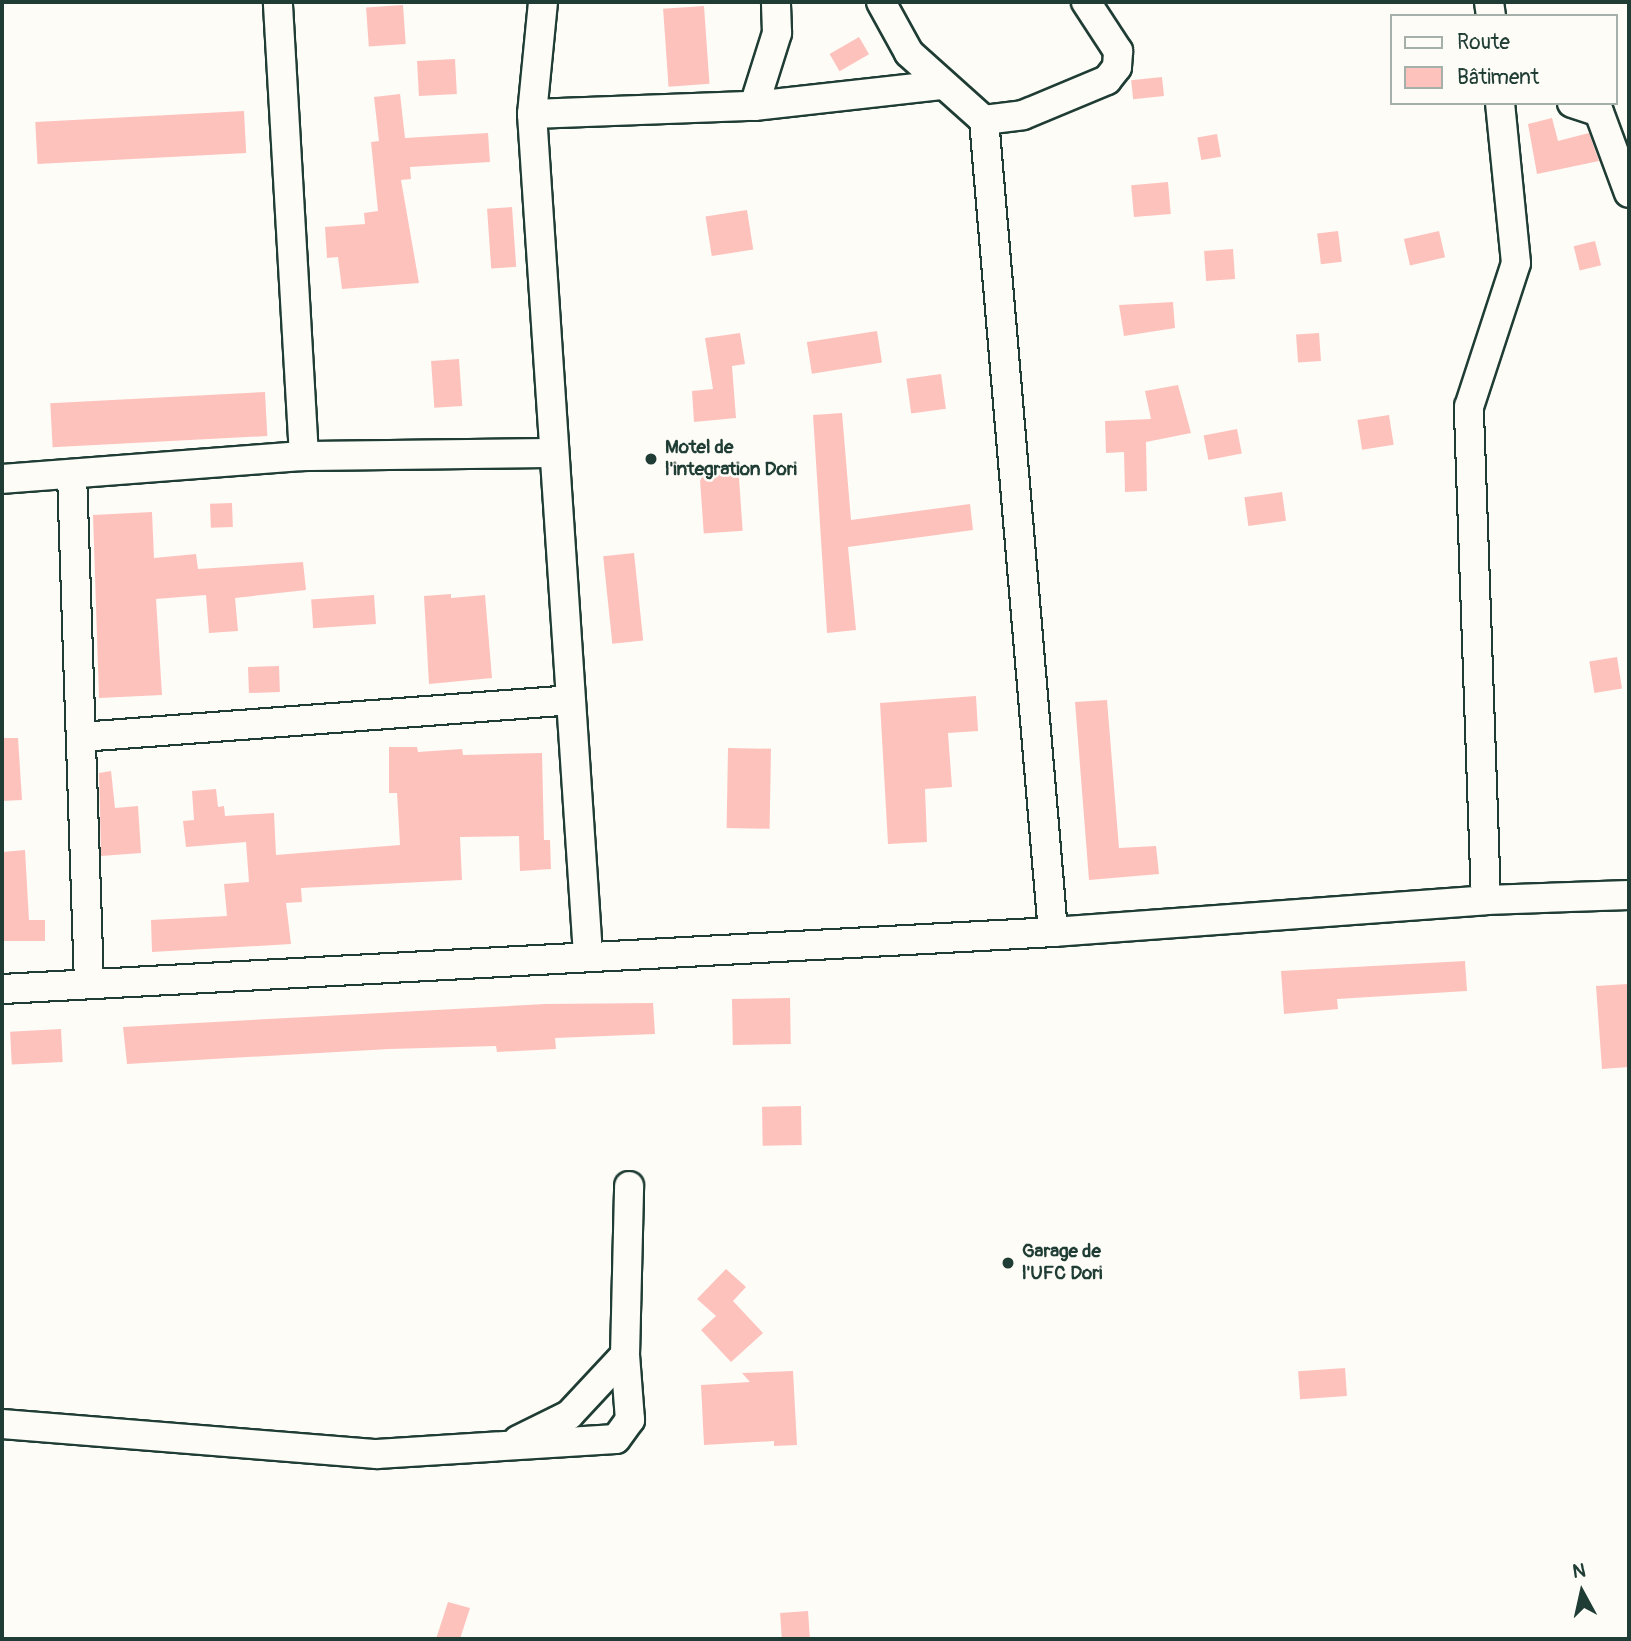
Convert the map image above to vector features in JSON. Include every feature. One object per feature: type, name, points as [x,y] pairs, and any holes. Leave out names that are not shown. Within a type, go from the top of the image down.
[{"type":"street","points":[[278,2],[304,456]]},
{"type":"street","points":[[543,2],[532,114],[588,955]]},
{"type":"street","points":[[754,106],[777,33],[776,2]]},
{"type":"street","points":[[881,2],[909,53],[941,85],[984,120],[1053,932]]},
{"type":"street","points":[[984,120],[1023,115],[1107,80],[1117,67],[1118,51],[1086,2]]},
{"type":"street","points":[[532,114],[754,106],[941,85]]},
{"type":"street","points":[[1486,900],[1469,407],[1516,262],[1500,105]]},
{"type":"street","points":[[1578,105],[1600,112],[1629,193]]},
{"type":"street","points":[[2,479],[304,456],[554,453]]},
{"type":"street","points":[[72,474],[89,984]]},
{"type":"street","points":[[81,737],[570,700]]},
{"type":"street","points":[[2,989],[588,955],[1053,932],[1486,900],[1629,895]]},
{"type":"street","points":[[2,1423],[377,1454],[616,1439],[629,1420],[625,1355],[629,1186]]},
{"type":"street","points":[[503,1447],[569,1415],[625,1355]]},
{"type":"building","points":[[403,5],[406,44],[369,46],[366,8]]},
{"type":"building","points":[[704,6],[709,84],[669,87],[663,9]]},
{"type":"building","points":[[859,37],[869,54],[840,71],[830,54]]},
{"type":"building","points":[[455,59],[457,94],[419,96],[417,61]]},
{"type":"building","points":[[1162,77],[1164,96],[1133,99],[1131,80]]},
{"type":"building","points":[[400,94],[405,138],[488,133],[490,162],[410,167],[411,179],[401,180],[419,283],[342,289],[338,257],[327,258],[325,227],[365,224],[364,213],[378,211],[371,142],[379,141],[374,97]]},
{"type":"building","points":[[244,111],[246,153],[37,164],[35,122]]},
{"type":"building","points":[[1552,118],[1558,141],[1589,133],[1599,161],[1537,174],[1528,124]]},
{"type":"building","points":[[1217,134],[1221,157],[1201,160],[1197,137]]},
{"type":"building","points":[[1168,182],[1171,214],[1134,217],[1131,185]]},
{"type":"building","points":[[512,207],[516,267],[491,269],[487,209]]},
{"type":"building","points":[[747,210],[753,250],[712,256],[706,217]]},
{"type":"building","points":[[1338,231],[1342,262],[1321,264],[1317,234]]},
{"type":"building","points":[[1439,231],[1445,257],[1410,265],[1404,239]]},
{"type":"building","points":[[1595,241],[1601,265],[1580,271],[1574,246]]},
{"type":"building","points":[[1233,249],[1235,279],[1206,281],[1204,251]]},
{"type":"building","points":[[1173,302],[1175,328],[1124,336],[1119,305]]},
{"type":"building","points":[[877,331],[882,363],[812,374],[807,342]]},
{"type":"building","points":[[740,333],[745,364],[732,366],[736,418],[694,422],[692,391],[713,389],[705,338]]},
{"type":"building","points":[[1319,333],[1321,361],[1298,363],[1296,335]]},
{"type":"building","points":[[459,359],[462,406],[434,408],[431,361]]},
{"type":"building","points":[[941,374],[946,409],[911,414],[906,379]]},
{"type":"building","points":[[1178,385],[1191,433],[1146,442],[1147,491],[1125,492],[1124,452],[1106,453],[1105,421],[1151,419],[1145,391]]},
{"type":"building","points":[[265,392],[267,436],[53,447],[50,403]]},
{"type":"building","points":[[842,413],[851,520],[970,504],[973,530],[848,547],[856,630],[827,633],[813,415]]},
{"type":"building","points":[[1389,415],[1394,445],[1362,450],[1357,420]]},
{"type":"building","points":[[1237,429],[1242,454],[1208,460],[1204,435]]},
{"type":"building","points":[[738,464],[743,531],[704,534],[699,467]]},
{"type":"building","points":[[1282,492],[1286,521],[1248,526],[1244,497]]},
{"type":"building","points":[[232,503],[233,527],[211,528],[210,504]]},
{"type":"building","points":[[152,512],[154,558],[196,554],[198,569],[303,562],[306,590],[235,598],[238,631],[209,633],[206,595],[156,599],[162,695],[99,698],[93,515]]},
{"type":"building","points":[[634,553],[643,641],[612,644],[603,556]]},
{"type":"building","points":[[451,594],[451,598],[485,595],[492,678],[429,684],[424,596]]},
{"type":"building","points":[[374,595],[376,624],[313,628],[311,599]]},
{"type":"building","points":[[1617,657],[1622,689],[1594,693],[1589,661]]},
{"type":"building","points":[[279,666],[280,692],[249,693],[248,667]]},
{"type":"building","points":[[976,696],[978,731],[948,733],[952,787],[925,789],[927,842],[888,844],[880,703]]},
{"type":"building","points":[[1107,700],[1119,848],[1156,846],[1159,874],[1089,880],[1075,702]]},
{"type":"building","points":[[2,738],[18,738],[22,800],[2,801]]},
{"type":"building","points":[[389,747],[417,747],[418,752],[462,749],[463,755],[542,753],[544,840],[550,840],[551,869],[520,871],[519,836],[460,837],[462,880],[301,888],[302,902],[286,903],[291,944],[152,952],[151,920],[227,916],[224,884],[249,882],[246,842],[186,847],[183,821],[194,820],[192,791],[216,789],[218,807],[224,806],[225,816],[274,813],[276,855],[400,845],[397,793],[389,793]]},
{"type":"building","points":[[728,748],[771,749],[770,829],[727,828]]},
{"type":"building","points":[[111,771],[115,808],[138,806],[141,853],[101,856],[99,773]]},
{"type":"building","points":[[25,850],[29,920],[45,920],[45,941],[2,941],[2,852]]},
{"type":"building","points":[[1465,961],[1467,991],[1337,999],[1338,1009],[1284,1014],[1281,971]]},
{"type":"building","points":[[1628,984],[1629,1067],[1602,1069],[1596,986]]},
{"type":"building","points":[[790,998],[791,1044],[733,1045],[732,999]]},
{"type":"building","points":[[653,1003],[655,1034],[555,1038],[556,1049],[497,1052],[496,1046],[389,1049],[127,1064],[123,1027],[545,1004]]},
{"type":"building","points":[[61,1029],[63,1062],[12,1065],[10,1032]]},
{"type":"building","points":[[801,1106],[802,1145],[763,1146],[762,1107]]},
{"type":"building","points":[[726,1269],[746,1287],[733,1301],[763,1333],[731,1362],[701,1330],[716,1316],[697,1299]]},
{"type":"building","points":[[1345,1368],[1347,1396],[1300,1399],[1298,1371]]},
{"type":"building","points":[[793,1371],[797,1445],[774,1446],[774,1441],[704,1445],[701,1385],[750,1382],[742,1373]]},
{"type":"building","points":[[448,1602],[470,1608],[460,1639],[436,1639]]},
{"type":"building","points":[[808,1611],[810,1639],[782,1639],[780,1613]]},
{"type":"place","name":"Motel de l'integration Dori","points":[[651,459]]},
{"type":"place","name":"Garage de l'UFC Dori","points":[[1008,1263]]}]
